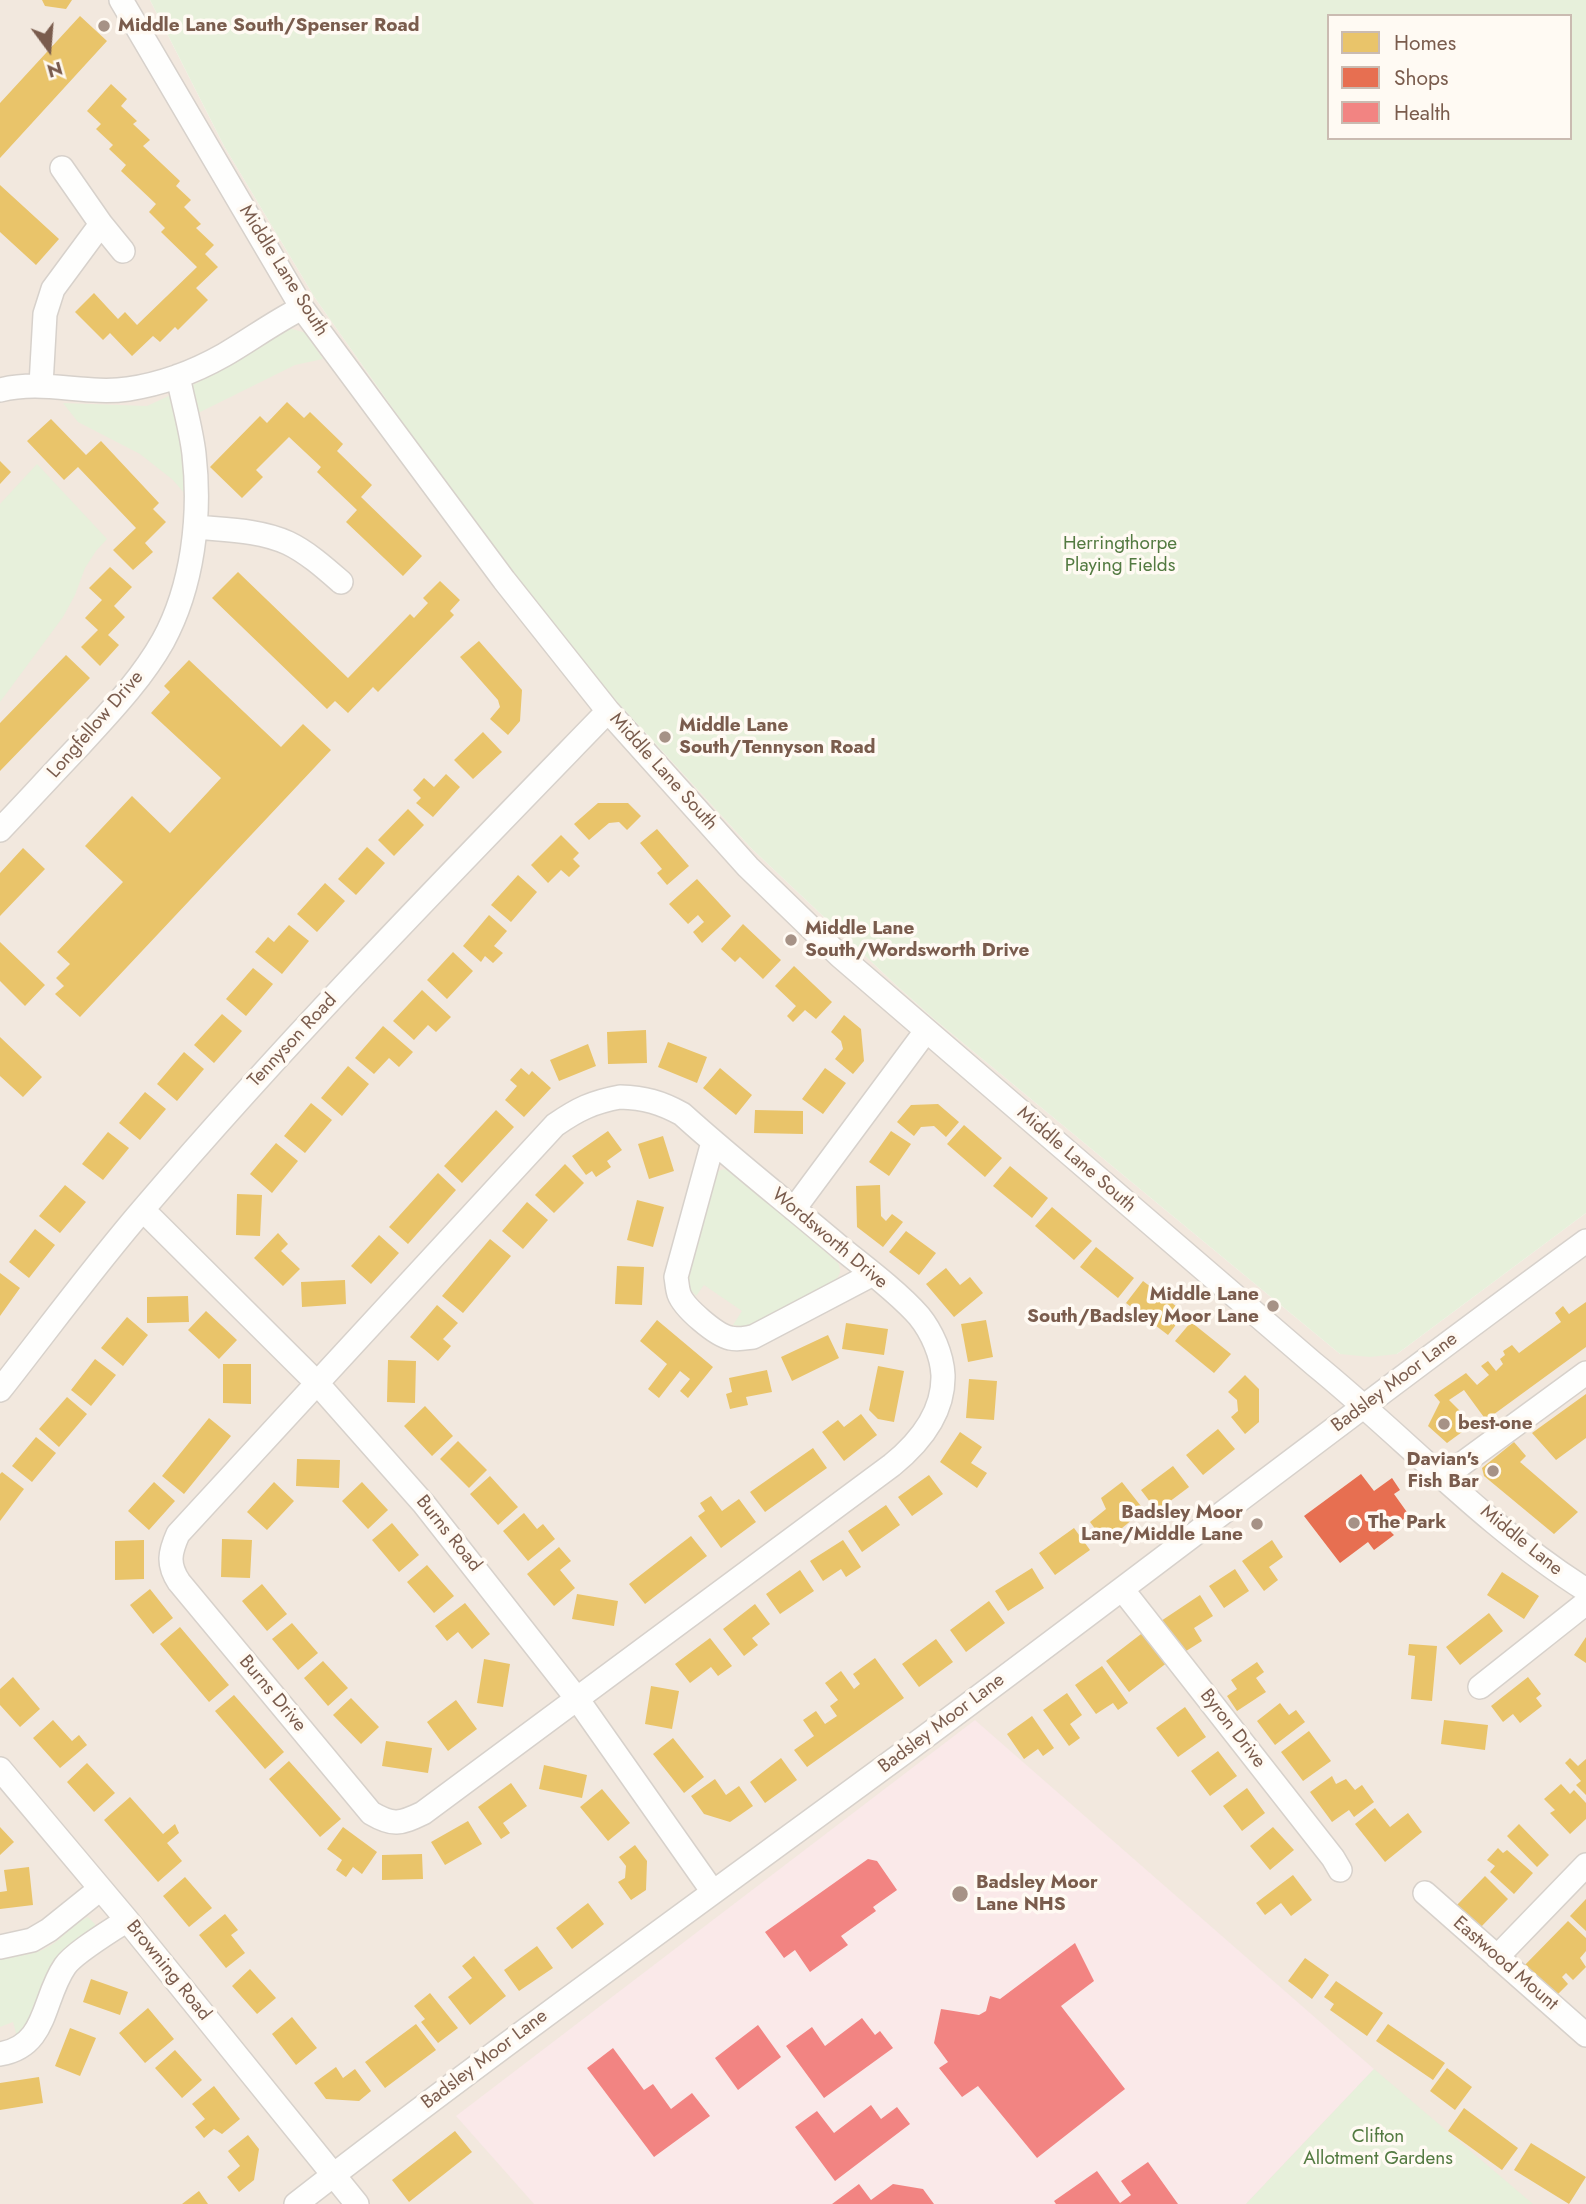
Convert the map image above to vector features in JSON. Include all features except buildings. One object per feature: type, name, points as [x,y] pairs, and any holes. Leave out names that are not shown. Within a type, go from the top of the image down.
[{"type":"street","name":"Middle Lane South","points":[[121,0],[302,308],[504,580],[608,711],[748,867],[840,956],[1364,1405]]},
{"type":"street","points":[[62,168],[122,251]]},
{"type":"street","points":[[41,385],[46,314],[53,289],[101,224]]},
{"type":"street","points":[[0,390],[15,386],[41,385],[125,389],[153,384],[178,376],[223,355],[281,318],[302,308]]},
{"type":"street","name":"Longfellow Drive","points":[[0,830],[114,708],[140,677],[164,639],[182,593],[195,527],[194,454],[178,376]]},
{"type":"street","points":[[195,527],[261,535],[289,543],[341,582]]},
{"type":"street","name":"Tennyson Road","points":[[0,1390],[143,1210],[251,1086],[369,957],[608,711]]},
{"type":"street","points":[[794,1209],[926,1031]]},
{"type":"street","name":"Wordsworth Drive","points":[[317,1383],[555,1125],[576,1110],[597,1101],[620,1097],[662,1103],[682,1114],[918,1315],[931,1334],[939,1353],[943,1375],[940,1395],[926,1432],[912,1448],[578,1700]]},
{"type":"street","points":[[713,1142],[676,1277],[678,1292],[684,1303],[703,1321],[727,1338],[739,1340],[753,1337],[873,1274]]},
{"type":"street","name":"Burns Road","points":[[143,1210],[317,1383],[424,1504],[578,1700],[713,1892]]},
{"type":"street","name":"Badsley Moor Lane","points":[[296,2204],[512,2039],[906,1751],[1586,1241]]},
{"type":"street","points":[[1444,1477],[1586,1373]]},
{"type":"street","name":"Burns Drive","points":[[317,1383],[178,1534],[169,1560],[172,1572],[187,1592],[370,1813],[385,1821],[397,1823],[423,1813],[578,1700]]},
{"type":"street","name":"Middle Lane","points":[[1364,1405],[1523,1546],[1586,1590]]},
{"type":"street","name":"Byron Drive","points":[[1122,1589],[1340,1870]]},
{"type":"street","points":[[1480,1687],[1586,1603]]},
{"type":"street","name":"Browning Road","points":[[0,1769],[127,1920],[357,2204]]},
{"type":"street","points":[[1497,1957],[1586,1865]]},
{"type":"street","points":[[0,1947],[32,1940],[49,1930],[100,1889]]},
{"type":"street","name":"Eastwood Mount","points":[[1424,1893],[1586,2035]]},
{"type":"street","points":[[0,2054],[24,2046],[34,2035],[65,1966],[127,1920]]},
{"type":"shaded area","points":[[0,0],[150,0],[224,146],[315,298],[510,575],[599,682],[752,849],[897,986],[1340,1354],[1397,1354],[1586,1213],[1586,2204],[0,2204]]},
{"type":"shaded area","name":"Badsley Moor Lane NHS","points":[[975,1720],[1374,2069],[1246,2204],[534,2204],[456,2116]]},
{"type":"green space","name":"Herringthorpe Playing Fields","points":[[150,0],[1586,0],[1586,1213],[1397,1354],[1370,1357],[1340,1354],[934,1019],[752,849],[599,682],[510,575],[315,298],[224,146]]},
{"type":"green space","points":[[289,328],[306,333],[323,359],[295,365],[178,423],[184,456],[185,494],[173,480],[140,454],[78,422],[63,403],[147,406],[199,382],[259,343]]},
{"type":"green space","points":[[37,464],[107,539],[85,568],[63,617],[0,702],[0,504]]},
{"type":"green space","points":[[724,1169],[736,1174],[838,1263],[840,1269],[832,1283],[748,1327],[733,1325],[742,1311],[704,1285],[696,1296],[689,1288],[685,1276],[716,1172]]},
{"type":"green space","points":[[88,1917],[95,1924],[95,1929],[33,2013],[25,2028],[17,2037],[13,2022],[0,2027],[0,1959],[43,1950]]},
{"type":"green space","name":"Clifton Allotment Gardens","points":[[1374,2069],[1533,2204],[1246,2204]]},
{"type":"place","name":"Middle Lane South/Spenser Road","points":[[104,26]]},
{"type":"place","name":"Middle Lane South/Tennyson Road","points":[[665,737]]},
{"type":"place","name":"Middle Lane South/Wordsworth Drive","points":[[791,940]]},
{"type":"place","name":"Middle Lane South/Badsley Moor Lane","points":[[1273,1306]]},
{"type":"place","name":"best-one","points":[[1444,1424]]},
{"type":"place","name":"Davian's Fish Bar","points":[[1493,1471]]},
{"type":"place","name":"The Park","points":[[1354,1523]]},
{"type":"place","name":"Badsley Moor Lane/Middle Lane","points":[[1257,1524]]},
{"type":"place","name":"Badsley Moor Lane NHS","points":[[960,1894]]}]
